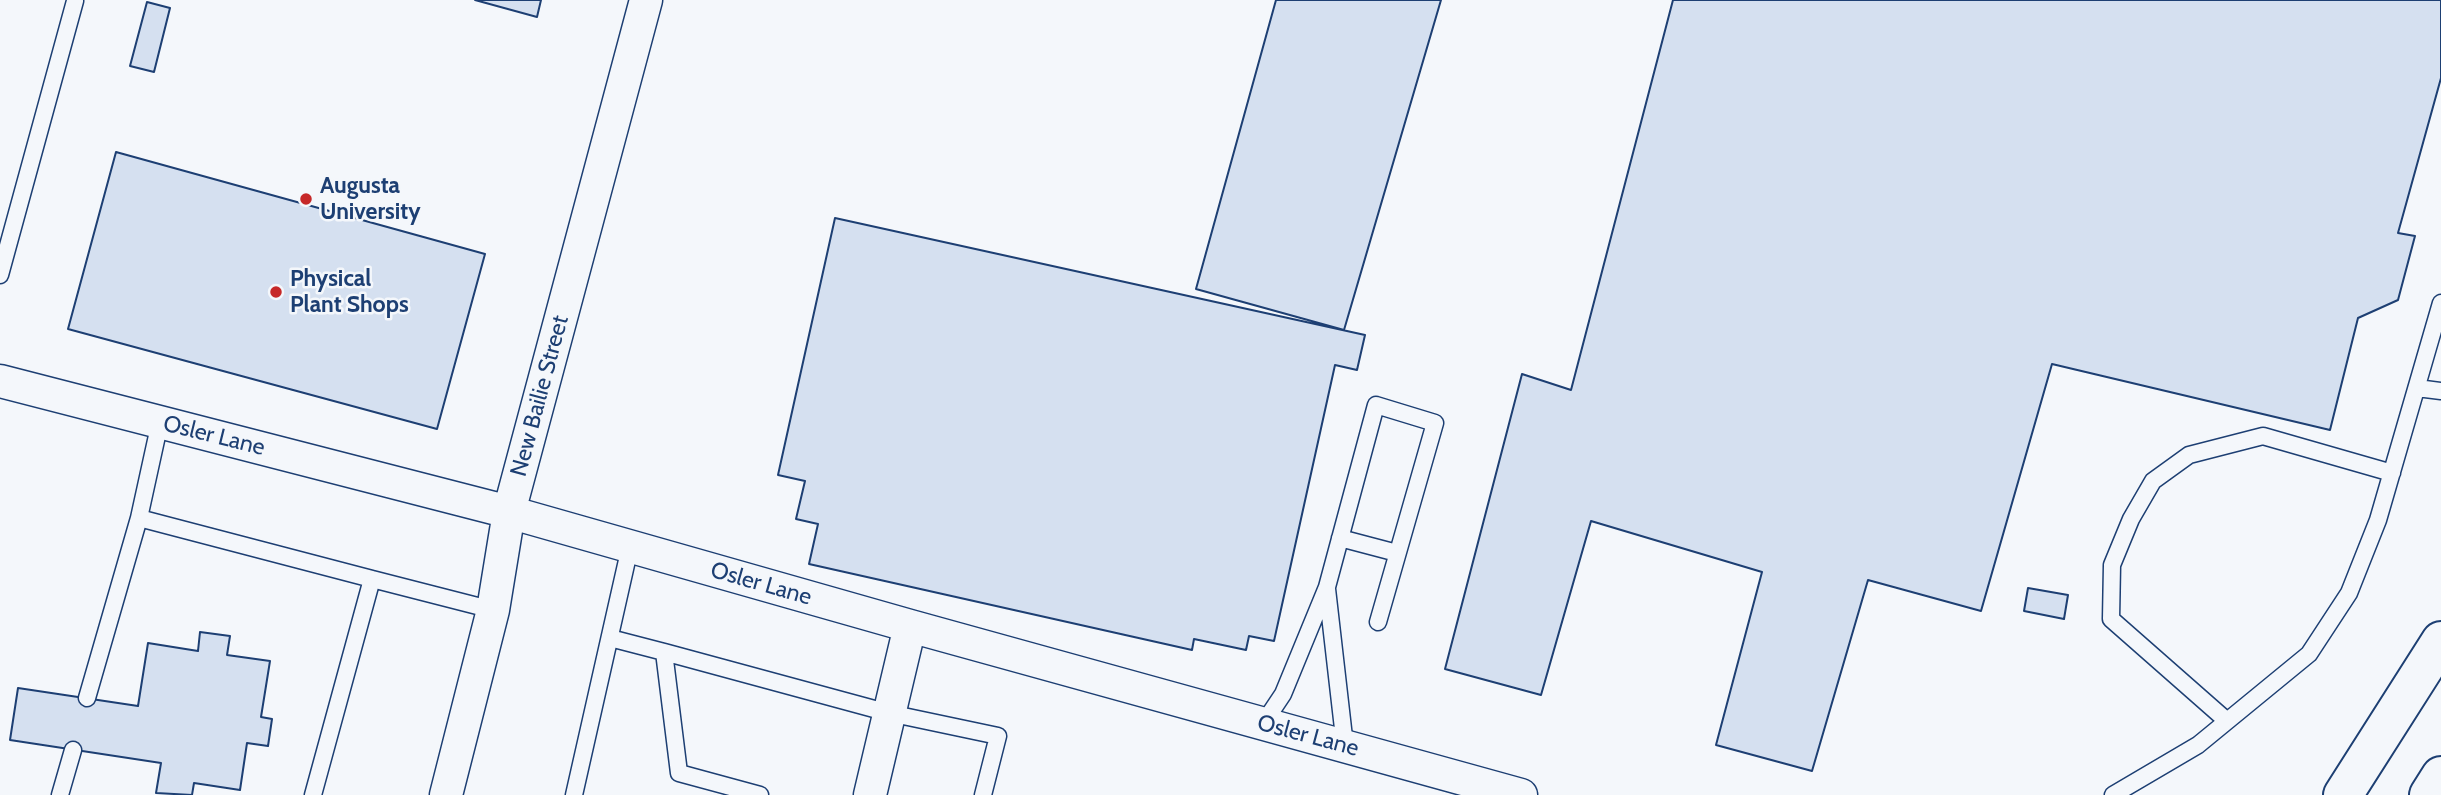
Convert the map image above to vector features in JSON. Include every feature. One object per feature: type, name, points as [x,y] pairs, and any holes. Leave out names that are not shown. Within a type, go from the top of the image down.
[{"type":"main road","points":[[2343,795],[2441,641]]},
{"type":"main road","points":[[2429,795],[2441,776]]},
{"type":"street","name":"New Bailie Street","points":[[446,795],[493,610],[509,512],[646,0]]},
{"type":"street","name":"Osler Lane","points":[[0,381],[509,512],[1521,795]]},
{"type":"street","points":[[870,795],[910,626]]},
{"type":"lane","points":[[0,275],[75,1]]},
{"type":"lane","points":[[2113,795],[2198,745],[2309,654],[2349,593],[2378,520],[2441,303]]},
{"type":"lane","points":[[2417,388],[2441,391]]},
{"type":"lane","points":[[1263,724],[1283,694],[1327,587],[1376,405],[1435,423],[1378,622]]},
{"type":"lane","points":[[87,698],[139,519],[160,422]]},
{"type":"lane","points":[[2227,721],[2111,619],[2112,565],[2130,519],[2153,481],[2189,455],[2263,436],[2392,472]]},
{"type":"lane","points":[[139,519],[493,610]]},
{"type":"lane","points":[[1340,538],[1397,553]]},
{"type":"lane","points":[[574,795],[630,547]]},
{"type":"lane","points":[[313,795],[372,579]]},
{"type":"lane","points":[[1327,587],[1345,746]]},
{"type":"lane","points":[[610,638],[890,713],[998,736],[982,795]]},
{"type":"lane","points":[[664,652],[679,773],[760,795]]},
{"type":"lane","points":[[60,795],[73,750]]},
{"type":"building","points":[[475,0],[541,0],[537,17]]},
{"type":"building","points":[[1276,0],[1441,0],[1344,330],[1196,289]]},
{"type":"building","points":[[1673,0],[2441,0],[2441,78],[2398,233],[2415,236],[2398,300],[2358,318],[2330,430],[2052,364],[1981,611],[1868,580],[1812,771],[1716,745],[1762,572],[1591,521],[1541,695],[1445,669],[1522,374],[1571,390]]},
{"type":"building","points":[[147,2],[170,8],[154,72],[130,66]]},
{"type":"building","name":"Physical Plant Shops","points":[[116,152],[485,254],[437,429],[68,329]]},
{"type":"building","points":[[835,218],[1365,335],[1357,370],[1335,365],[1274,641],[1249,636],[1246,650],[1194,639],[1192,650],[809,564],[818,524],[796,519],[805,481],[778,475]]},
{"type":"building","points":[[2028,588],[2068,595],[2064,619],[2024,611]]},
{"type":"building","points":[[200,632],[230,636],[227,655],[270,661],[261,717],[272,719],[268,746],[247,743],[240,790],[194,783],[192,795],[156,793],[161,763],[10,740],[18,688],[138,706],[148,643],[198,651]]},
{"type":"place","name":"Augusta University","points":[[306,199]]},
{"type":"place","name":"Physical Plant Shops","points":[[276,292]]}]
